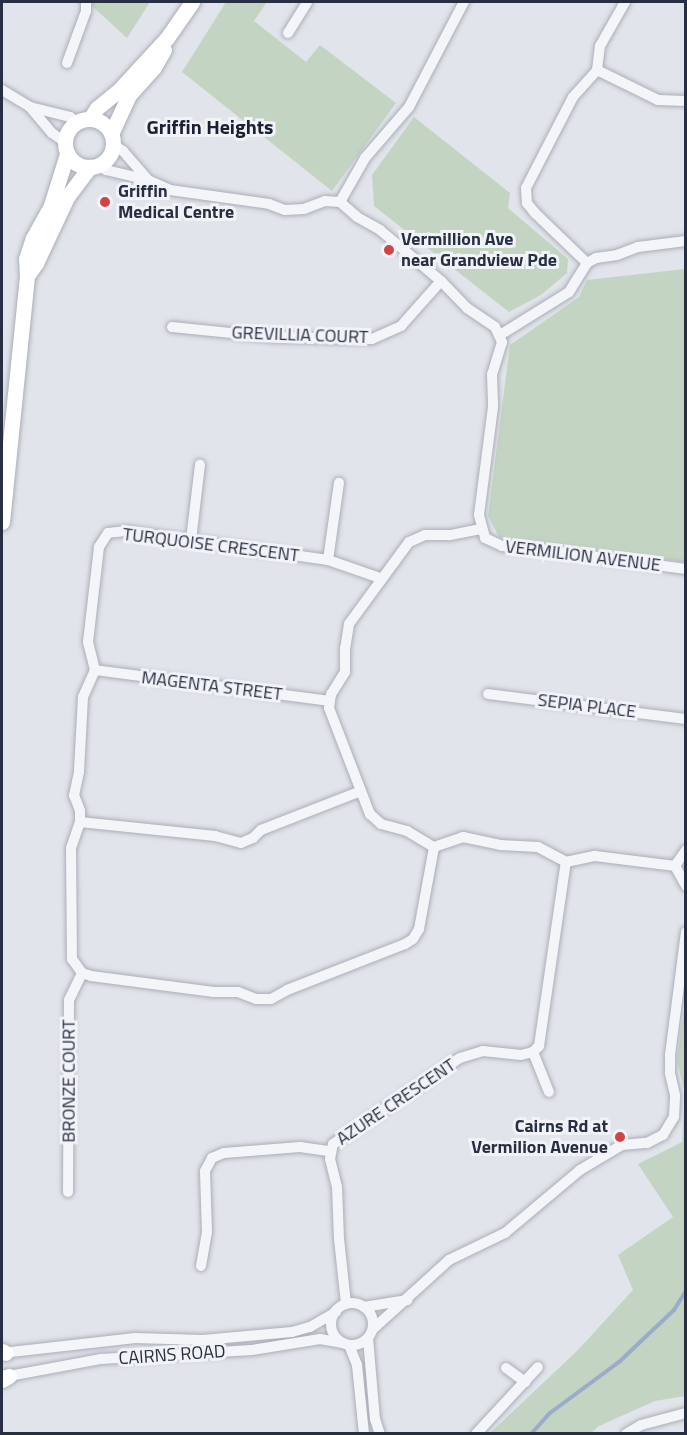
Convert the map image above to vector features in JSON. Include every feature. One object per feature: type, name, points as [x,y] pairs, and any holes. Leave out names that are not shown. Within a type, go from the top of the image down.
[{"type":"main road","points":[[2,522],[29,249],[51,205],[66,148],[66,134],[119,90],[168,38],[192,2]]},
{"type":"main road","points":[[27,276],[36,263],[67,197],[95,166],[109,156],[112,139],[125,102],[162,56],[168,38]]},
{"type":"main road","points":[[84,121],[103,124],[112,139]]},
{"type":"main road","points":[[66,148],[77,164],[95,166]]},
{"type":"street","points":[[67,63],[86,11],[86,2]]},
{"type":"street","points":[[288,33],[307,2]]},
{"type":"street","points":[[340,202],[366,158],[409,107],[464,2]]},
{"type":"street","points":[[587,263],[535,213],[527,203],[526,188],[573,97],[597,70],[600,46],[625,2]]},
{"type":"street","points":[[597,70],[658,100],[686,101]]},
{"type":"street","points":[[2,90],[30,107],[84,121]]},
{"type":"street","points":[[30,107],[66,148]]},
{"type":"street","points":[[112,139],[148,180],[159,187],[177,192],[268,204],[285,210],[304,209],[325,201],[340,202],[380,230],[441,281],[467,308],[490,321],[500,335],[569,292],[587,263],[638,247],[686,241]]},
{"type":"street","points":[[95,166],[148,180]]},
{"type":"street","name":"GREVILLIA COURT","points":[[172,327],[271,337],[372,339],[401,326],[441,281]]},
{"type":"street","name":"VERMILION AVENUE","points":[[500,335],[501,351],[492,374],[494,407],[479,515],[485,538],[502,546],[686,569]]},
{"type":"street","points":[[191,540],[200,465]]},
{"type":"street","points":[[328,560],[339,483]]},
{"type":"street","points":[[481,529],[416,537],[380,578],[348,624],[345,672],[329,700],[370,814],[381,824],[407,831],[434,847],[463,837],[500,845],[538,847],[566,862],[595,856],[675,866]]},
{"type":"street","name":"TURQUOISE CRESCENT","points":[[95,670],[88,642],[99,547],[108,533],[126,531],[328,560],[380,578]]},
{"type":"street","points":[[95,670],[83,697],[79,772],[74,795],[80,811],[80,822],[70,848],[70,943],[72,959],[82,973],[214,992],[238,992],[256,999],[272,999],[287,990],[413,939],[419,929],[434,847]]},
{"type":"street","name":"MAGENTA STREET","points":[[95,670],[329,700]]},
{"type":"street","name":"SEPIA PLACE","points":[[488,694],[686,719]]},
{"type":"street","points":[[80,822],[215,836],[242,843],[253,838],[261,830],[361,791]]},
{"type":"street","points":[[675,866],[686,850]]},
{"type":"street","points":[[549,1092],[533,1052],[539,1046],[542,1036],[566,862]]},
{"type":"street","points":[[675,866],[686,886]]},
{"type":"street","points":[[346,1344],[360,1344],[449,1260],[506,1233],[580,1170],[622,1145],[647,1143],[663,1135],[674,1117],[675,1095],[670,1073],[670,1055],[686,932]]},
{"type":"street","name":"BRONZE COURT","points":[[68,1192],[69,1000],[82,973]]},
{"type":"street","name":"AZURE CRESCENT","points":[[346,1304],[339,1239],[337,1187],[330,1151],[333,1144],[348,1131],[460,1058],[483,1051],[521,1055],[533,1052]]},
{"type":"street","points":[[201,1266],[207,1232],[205,1171],[212,1158],[224,1153],[300,1147],[330,1151]]},
{"type":"street","points":[[364,1434],[357,1365],[346,1344],[332,1329],[336,1312],[346,1304],[364,1307],[407,1300]]},
{"type":"street","points":[[364,1307],[372,1317],[370,1334],[375,1419],[380,1434]]},
{"type":"street","name":"CAIRNS ROAD","points":[[3,1352],[135,1338],[203,1340],[292,1332],[310,1327],[336,1312]]},
{"type":"street","name":"CAIRNS ROAD","points":[[4,1377],[101,1359],[252,1350],[320,1339],[346,1344]]},
{"type":"street","points":[[476,1434],[538,1367]]},
{"type":"street","points":[[506,1368],[525,1382]]},
{"type":"street","points":[[626,1434],[641,1425],[686,1413]]},
{"type":"green space","points":[[94,2],[150,2],[127,38],[91,5]]},
{"type":"green space","points":[[226,2],[267,2],[254,21],[306,62],[320,45],[396,103],[332,191],[182,72]]},
{"type":"green space","points":[[414,117],[510,193],[508,208],[568,259],[567,273],[541,295],[509,312],[374,206],[372,175]]},
{"type":"green space","points":[[685,269],[685,562],[499,537],[488,516],[510,345],[579,297],[587,280]]},
{"type":"green space","points":[[685,1003],[685,1094],[677,1060]]},
{"type":"green space","points":[[685,1094],[685,1396],[655,1401],[599,1426],[591,1433],[490,1433],[578,1350],[633,1290],[618,1255],[673,1217],[638,1164],[682,1142]]},
{"type":"waterway","points":[[531,1434],[550,1413],[619,1362],[674,1310],[686,1291]]},
{"type":"place","name":"Griffin Medical Centre","points":[[105,202]]},
{"type":"place","name":"Vermillion Ave near Grandview Pde","points":[[389,250]]},
{"type":"place","name":"Cairns Rd at Vermilion Avenue","points":[[620,1137]]},
{"type":"district","name":"Griffin Heights","points":[[210,126]]}]
